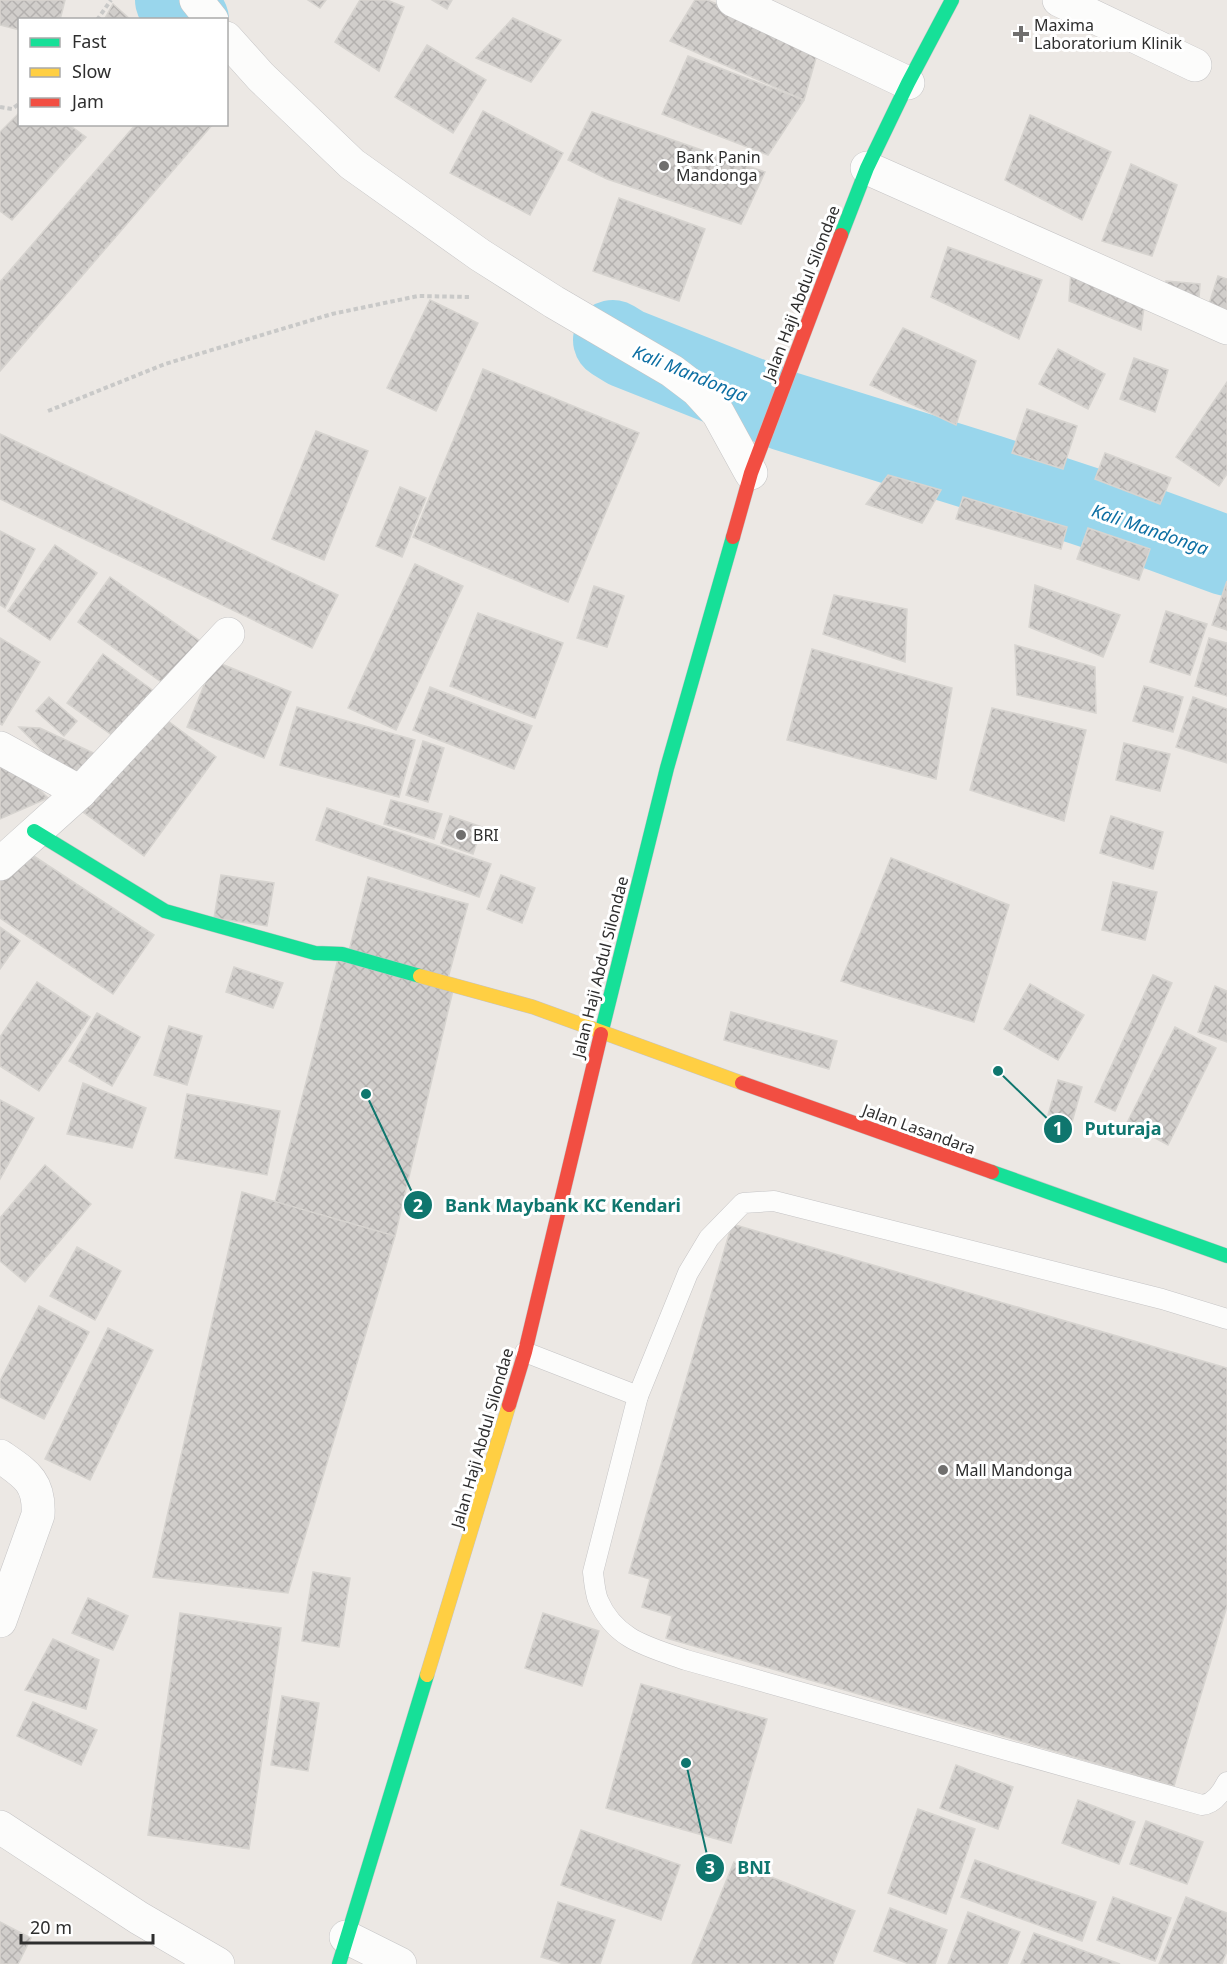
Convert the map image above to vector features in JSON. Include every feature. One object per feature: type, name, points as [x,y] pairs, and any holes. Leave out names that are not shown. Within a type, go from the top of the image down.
[{"type":"main road","name":"Jalan Haji Abdul Silondae","points":[[343,1950],[491,1470],[525,1352],[667,768],[754,463],[867,168],[952,0]]},
{"type":"main road","name":"Jalan Lasandara","points":[[34,831],[165,911],[315,953],[342,954],[533,1007],[1227,1256]]},
{"type":"street","points":[[196,0],[210,18]]},
{"type":"street","points":[[732,0],[908,83]]},
{"type":"street","points":[[1059,0],[1195,65]]},
{"type":"street","points":[[228,40],[261,77],[352,164],[480,255],[554,302],[672,371],[697,390],[718,413],[754,463]]},
{"type":"street","points":[[867,168],[1227,328]]},
{"type":"street","points":[[0,864],[80,792],[228,634]]},
{"type":"street","points":[[0,748],[80,792]]},
{"type":"street","points":[[0,1456],[29,1479],[37,1491],[39,1501],[38,1515],[0,1621]]},
{"type":"street","points":[[0,1827],[139,1918],[218,1964]]},
{"type":"street","points":[[343,1950],[400,1964]]},
{"type":"lane","points":[[1227,1319],[1162,1299],[774,1201],[743,1203],[709,1238],[688,1273],[638,1396],[592,1572],[598,1599],[610,1622],[630,1639],[697,1664],[1202,1805],[1209,1804],[1218,1796],[1227,1782]]},
{"type":"lane","points":[[525,1352],[638,1396]]},
{"type":"path","points":[[98,18],[111,0]]},
{"type":"path","points":[[0,106],[12,109],[18,104]]},
{"type":"path","points":[[48,411],[165,364],[333,314],[418,296],[470,297]]},
{"type":"building","points":[[0,0],[65,0],[60,18],[18,18],[18,30],[0,25]]},
{"type":"building","points":[[308,0],[326,0],[320,8]]},
{"type":"building","points":[[360,0],[387,0],[404,7],[379,71],[335,42]]},
{"type":"building","points":[[432,0],[452,0],[447,9]]},
{"type":"building","points":[[695,0],[707,0],[820,44],[804,100],[670,41]]},
{"type":"building","points":[[113,4],[129,18],[105,18]]},
{"type":"building","points":[[513,18],[561,40],[531,82],[476,58]]},
{"type":"building","points":[[427,45],[486,80],[453,133],[395,97]]},
{"type":"building","points":[[688,56],[804,100],[768,155],[662,114]]},
{"type":"building","points":[[483,111],[563,153],[530,215],[450,173]]},
{"type":"building","name":"Bank Panin Mandonga","points":[[592,112],[765,172],[741,224],[607,179],[568,160]]},
{"type":"building","points":[[18,114],[18,126],[71,126],[86,137],[12,220],[0,211],[0,132]]},
{"type":"building","points":[[1030,115],[1111,152],[1082,220],[1005,180]]},
{"type":"building","points":[[134,126],[211,126],[0,371],[0,282]]},
{"type":"building","points":[[1131,164],[1177,185],[1152,256],[1102,241]]},
{"type":"building","points":[[619,198],[705,229],[679,301],[593,271]]},
{"type":"building","points":[[948,247],[1042,280],[1019,339],[931,297]]},
{"type":"building","points":[[1072,256],[1148,277],[1141,330],[1069,301]]},
{"type":"building","points":[[1218,276],[1227,279],[1227,313],[1208,307]]},
{"type":"building","points":[[1166,281],[1200,284],[1198,313],[1164,310]]},
{"type":"building","points":[[430,300],[478,323],[436,411],[387,388]]},
{"type":"building","points":[[903,328],[976,361],[956,425],[870,385]]},
{"type":"building","points":[[1058,349],[1105,374],[1088,409],[1039,384]]},
{"type":"building","points":[[1134,358],[1168,370],[1155,412],[1120,399]]},
{"type":"building","points":[[483,369],[639,433],[568,602],[413,537]]},
{"type":"building","points":[[1227,382],[1227,474],[1219,486],[1176,457]]},
{"type":"building","points":[[1027,409],[1077,426],[1063,469],[1012,453]]},
{"type":"building","points":[[316,431],[368,451],[324,560],[272,539]]},
{"type":"building","points":[[0,434],[338,595],[312,648],[0,499]]},
{"type":"building","points":[[1105,453],[1171,478],[1160,504],[1095,479]]},
{"type":"building","points":[[888,475],[941,490],[922,523],[866,504]]},
{"type":"building","points":[[400,487],[426,498],[402,557],[376,546]]},
{"type":"building","points":[[963,497],[1067,527],[1061,549],[956,519]]},
{"type":"building","points":[[1088,528],[1150,549],[1139,580],[1077,559]]},
{"type":"building","points":[[0,531],[35,549],[5,608],[0,605]]},
{"type":"building","points":[[55,545],[97,573],[50,640],[8,611]]},
{"type":"building","points":[[415,564],[463,586],[396,730],[348,708]]},
{"type":"building","points":[[110,577],[204,644],[171,689],[78,622]]},
{"type":"building","points":[[1227,581],[1227,630],[1212,625]]},
{"type":"building","points":[[1035,585],[1120,615],[1103,657],[1029,627]]},
{"type":"building","points":[[594,586],[624,596],[607,647],[577,638]]},
{"type":"building","points":[[834,595],[907,609],[905,662],[823,634]]},
{"type":"building","points":[[1166,611],[1207,624],[1190,675],[1150,662]]},
{"type":"building","points":[[478,613],[563,643],[535,718],[450,686]]},
{"type":"building","points":[[0,638],[40,662],[2,725],[0,724]]},
{"type":"building","points":[[1209,638],[1227,643],[1227,696],[1195,686]]},
{"type":"building","points":[[1015,645],[1095,667],[1096,713],[1017,695]]},
{"type":"building","points":[[812,649],[952,688],[936,779],[787,740]]},
{"type":"building","points":[[103,654],[159,695],[123,743],[67,703]]},
{"type":"building","points":[[214,661],[291,692],[264,758],[187,727]]},
{"type":"building","points":[[1144,686],[1183,697],[1173,732],[1133,721]]},
{"type":"building","points":[[430,687],[532,726],[514,769],[413,730]]},
{"type":"building","points":[[49,697],[77,721],[64,736],[36,711]]},
{"type":"building","points":[[1193,697],[1227,709],[1227,763],[1176,747]]},
{"type":"building","points":[[297,707],[415,740],[399,797],[280,765]]},
{"type":"building","points":[[992,708],[1086,730],[1064,821],[970,790]]},
{"type":"building","points":[[160,715],[216,757],[144,856],[83,812]]},
{"type":"building","points":[[19,727],[40,728],[102,757],[75,784]]},
{"type":"building","points":[[423,741],[444,748],[428,802],[406,795]]},
{"type":"building","points":[[1124,743],[1170,754],[1160,791],[1116,780]]},
{"type":"building","points":[[7,757],[48,798],[0,819],[0,761]]},
{"type":"building","points":[[391,800],[442,814],[434,839],[384,824]]},
{"type":"building","points":[[327,808],[491,864],[479,897],[316,840]]},
{"type":"building","name":"BRI","points":[[450,816],[482,827],[473,854],[441,843]]},
{"type":"building","points":[[1111,816],[1163,832],[1153,869],[1100,853]]},
{"type":"building","points":[[20,847],[154,935],[113,994],[0,918],[0,875]]},
{"type":"building","points":[[891,858],[1009,905],[974,1022],[841,981]]},
{"type":"building","points":[[221,875],[274,883],[267,926],[214,918]]},
{"type":"building","points":[[501,875],[535,888],[522,923],[487,909]]},
{"type":"building","points":[[368,877],[468,904],[448,978],[349,951]]},
{"type":"building","points":[[1113,882],[1157,892],[1145,940],[1102,930]]},
{"type":"building","points":[[0,927],[20,941],[0,969]]},
{"type":"building","points":[[338,959],[454,986],[395,1236],[275,1202]]},
{"type":"building","points":[[234,967],[283,983],[273,1008],[226,992]]},
{"type":"building","points":[[1153,975],[1172,983],[1115,1111],[1095,1102]]},
{"type":"building","points":[[37,982],[90,1017],[39,1091],[0,1066],[0,1037]]},
{"type":"building","points":[[1030,984],[1084,1015],[1058,1060],[1004,1029]]},
{"type":"building","points":[[1215,986],[1227,991],[1227,1042],[1198,1032]]},
{"type":"building","points":[[731,1012],[837,1041],[829,1069],[724,1040]]},
{"type":"building","points":[[97,1013],[140,1037],[112,1086],[69,1061]]},
{"type":"building","points":[[169,1026],[202,1036],[187,1085],[154,1075]]},
{"type":"building","points":[[1175,1027],[1216,1048],[1168,1145],[1127,1123]]},
{"type":"building","points":[[1058,1080],[1082,1087],[1072,1122],[1048,1115]]},
{"type":"building","points":[[83,1083],[146,1108],[132,1148],[67,1134]]},
{"type":"building","points":[[187,1094],[280,1111],[267,1175],[175,1158]]},
{"type":"building","points":[[0,1100],[34,1118],[0,1179]]},
{"type":"building","points":[[45,1165],[91,1204],[25,1282],[0,1261],[0,1218]]},
{"type":"building","points":[[242,1192],[395,1236],[288,1593],[153,1577]]},
{"type":"building","name":"Mall Mandonga","points":[[732,1224],[1227,1368],[1227,1606],[1174,1786],[666,1638],[672,1616],[642,1607],[650,1579],[629,1573]]},
{"type":"building","points":[[77,1247],[121,1271],[95,1320],[50,1296]]},
{"type":"building","points":[[39,1306],[89,1332],[44,1419],[0,1397],[0,1381]]},
{"type":"building","points":[[108,1328],[153,1350],[90,1480],[45,1459]]},
{"type":"building","points":[[313,1572],[350,1578],[339,1647],[302,1641]]},
{"type":"building","points":[[88,1598],[128,1616],[113,1650],[72,1633]]},
{"type":"building","points":[[180,1613],[281,1628],[249,1849],[148,1835]]},
{"type":"building","points":[[543,1613],[599,1631],[582,1686],[525,1668]]},
{"type":"building","points":[[53,1639],[99,1660],[86,1709],[25,1690]]},
{"type":"building","points":[[641,1684],[767,1719],[731,1843],[606,1808]]},
{"type":"building","points":[[282,1696],[319,1703],[308,1771],[271,1765]]},
{"type":"building","points":[[33,1702],[97,1730],[81,1765],[17,1736]]},
{"type":"building","points":[[956,1765],[1013,1787],[998,1829],[940,1808]]},
{"type":"building","points":[[1078,1800],[1135,1822],[1119,1864],[1062,1843]]},
{"type":"building","points":[[918,1809],[975,1829],[946,1914],[888,1893]]},
{"type":"building","points":[[1146,1821],[1203,1842],[1187,1884],[1130,1864]]},
{"type":"building","points":[[581,1830],[680,1865],[661,1920],[561,1885]]},
{"type":"building","points":[[975,1860],[1096,1902],[1082,1941],[961,1897]]},
{"type":"building","points":[[734,1862],[855,1911],[833,1964],[692,1964]]},
{"type":"building","points":[[1113,1897],[1171,1918],[1155,1961],[1097,1940]]},
{"type":"building","points":[[1186,1897],[1227,1913],[1227,1951],[1222,1964],[1159,1964]]},
{"type":"building","points":[[558,1902],[615,1920],[600,1964],[564,1964],[541,1957]]},
{"type":"building","points":[[890,1908],[947,1930],[935,1964],[909,1964],[874,1951]]},
{"type":"building","points":[[968,1912],[1020,1932],[1007,1964],[948,1964]]},
{"type":"building","points":[[0,1922],[31,1938],[18,1964],[0,1964]]},
{"type":"building","points":[[1034,1933],[1120,1964],[1021,1964]]},
{"type":"waterway","name":"Kali Mandonga","points":[[175,0],[188,18]]},
{"type":"waterway","name":"Kali Mandonga","points":[[613,340],[626,348],[785,411],[991,475],[1227,556]]},
{"type":"traffic: fast","points":[[841,235],[867,168],[952,0]]},
{"type":"traffic: fast","points":[[601,1034],[667,768],[733,537]]},
{"type":"traffic: fast","points":[[34,831],[165,911],[315,953],[342,954],[420,976]]},
{"type":"traffic: fast","points":[[992,1172],[1227,1256]]},
{"type":"traffic: fast","points":[[339,1964],[427,1675]]},
{"type":"traffic: slow","points":[[420,976],[533,1007],[742,1083]]},
{"type":"traffic: slow","points":[[427,1675],[509,1405]]},
{"type":"traffic: jam","points":[[733,537],[751,473],[841,235]]},
{"type":"traffic: jam","points":[[509,1405],[525,1352],[601,1034]]},
{"type":"traffic: jam","points":[[742,1083],[992,1172]]},
{"type":"place","name":"Maxima Laboratorium Klinik","points":[[1021,34]]},
{"type":"place","name":"Bank Panin Mandonga","points":[[664,166]]},
{"type":"place","name":"BRI","points":[[461,835]]},
{"type":"place","name":"Puturaja","points":[[998,1071]]},
{"type":"place","name":"Bank Maybank KC Kendari","points":[[366,1094]]},
{"type":"place","name":"Mall Mandonga","points":[[943,1470]]},
{"type":"place","name":"BNI","points":[[686,1763]]}]
